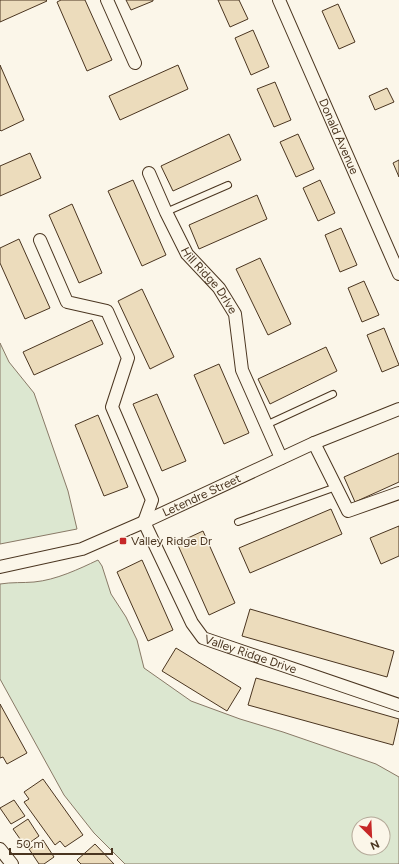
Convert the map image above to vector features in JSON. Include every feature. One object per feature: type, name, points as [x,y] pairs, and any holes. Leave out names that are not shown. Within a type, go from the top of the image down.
[{"type":"street","points":[[107,0],[135,63]]},
{"type":"street","name":"Donald Avenue","points":[[280,0],[399,274]]},
{"type":"street","name":"Hill Ridge DrIve","points":[[149,173],[166,212],[188,254],[220,288],[235,314],[242,370],[281,458]]},
{"type":"street","points":[[40,240],[67,302],[107,311],[128,358],[112,407],[152,500],[144,522]]},
{"type":"street","name":"Letendre Street","points":[[0,567],[82,549],[144,522],[314,443],[399,409]]},
{"type":"street","points":[[314,443],[348,511],[399,493]]},
{"type":"street","name":"Valley Ridge Drive","points":[[144,522],[192,623],[203,638],[399,705]]},
{"type":"street","points":[[0,849],[12,864]]},
{"type":"lane","points":[[166,212],[228,185]]},
{"type":"lane","points":[[266,425],[333,394]]},
{"type":"lane","points":[[238,522],[336,487]]},
{"type":"green space","points":[[0,343],[9,362],[34,393],[68,491],[77,529],[0,544]]},
{"type":"green space","points":[[98,560],[102,566],[111,594],[126,617],[137,640],[144,668],[191,701],[240,719],[376,764],[399,777],[399,864],[125,864],[94,833],[64,795],[0,679],[0,584],[42,581],[67,574]]},
{"type":"building","points":[[0,0],[46,0],[47,1],[0,22]]},
{"type":"building","points":[[61,0],[85,0],[112,60],[87,71],[57,2]]},
{"type":"building","points":[[126,0],[153,0],[153,1],[131,10]]},
{"type":"building","points":[[218,0],[239,0],[248,19],[230,27]]},
{"type":"building","points":[[338,4],[355,42],[339,49],[322,11]]},
{"type":"building","points":[[253,30],[269,67],[251,75],[235,38]]},
{"type":"building","points":[[0,65],[24,120],[1,131],[0,130]]},
{"type":"building","points":[[178,65],[188,89],[120,120],[109,96]]},
{"type":"building","points":[[275,82],[291,120],[274,127],[257,89]]},
{"type":"building","points":[[387,88],[394,102],[375,110],[369,96]]},
{"type":"building","points":[[229,134],[241,160],[173,191],[161,166]]},
{"type":"building","points":[[298,134],[314,169],[296,177],[280,142]]},
{"type":"building","points":[[30,153],[41,178],[0,196],[0,166]]},
{"type":"building","points":[[399,160],[399,177],[393,163]]},
{"type":"building","points":[[133,180],[166,255],[142,266],[108,191]]},
{"type":"building","points":[[320,180],[335,213],[318,221],[303,188]]},
{"type":"building","points":[[257,195],[267,219],[199,249],[189,225]]},
{"type":"building","points":[[72,204],[102,273],[79,283],[49,215]]},
{"type":"building","points":[[341,228],[357,265],[340,272],[325,235]]},
{"type":"building","points":[[19,239],[50,308],[25,319],[0,263],[0,248]]},
{"type":"building","points":[[260,258],[291,324],[268,335],[236,269]]},
{"type":"building","points":[[364,281],[379,315],[362,322],[348,288]]},
{"type":"building","points":[[142,289],[174,357],[150,369],[118,301]]},
{"type":"building","points":[[92,320],[103,344],[34,375],[23,352]]},
{"type":"building","points":[[384,328],[399,365],[382,372],[367,335]]},
{"type":"building","points":[[326,347],[337,371],[270,404],[258,379]]},
{"type":"building","points":[[219,364],[249,433],[224,444],[194,375]]},
{"type":"building","points":[[157,394],[186,461],[162,471],[133,404]]},
{"type":"building","points":[[98,415],[128,487],[104,496],[75,425]]},
{"type":"building","points":[[399,453],[399,482],[355,502],[344,477]]},
{"type":"building","points":[[331,509],[342,534],[250,573],[239,548]]},
{"type":"building","points":[[399,526],[399,556],[381,564],[370,538]]},
{"type":"building","points":[[203,531],[235,603],[209,615],[177,543]]},
{"type":"building","points":[[142,560],[173,630],[148,641],[117,572]]},
{"type":"building","points":[[250,609],[394,651],[387,677],[242,636]]},
{"type":"building","points":[[176,648],[241,688],[227,711],[162,671]]},
{"type":"building","points":[[256,678],[399,719],[393,745],[248,705]]},
{"type":"building","points":[[0,704],[27,753],[7,764],[3,757],[0,758]]},
{"type":"building","points":[[43,779],[83,835],[65,847],[60,841],[55,845],[24,802],[29,799],[24,792]]},
{"type":"building","points":[[14,800],[25,816],[11,824],[0,808]]},
{"type":"building","points":[[28,819],[39,836],[25,846],[13,829]]},
{"type":"building","points":[[43,840],[54,857],[44,864],[39,864],[29,849]]},
{"type":"building","points":[[95,844],[114,864],[81,864],[77,860]]},
{"type":"place","name":"Valley Ridge Dr","points":[[123,541]]}]
